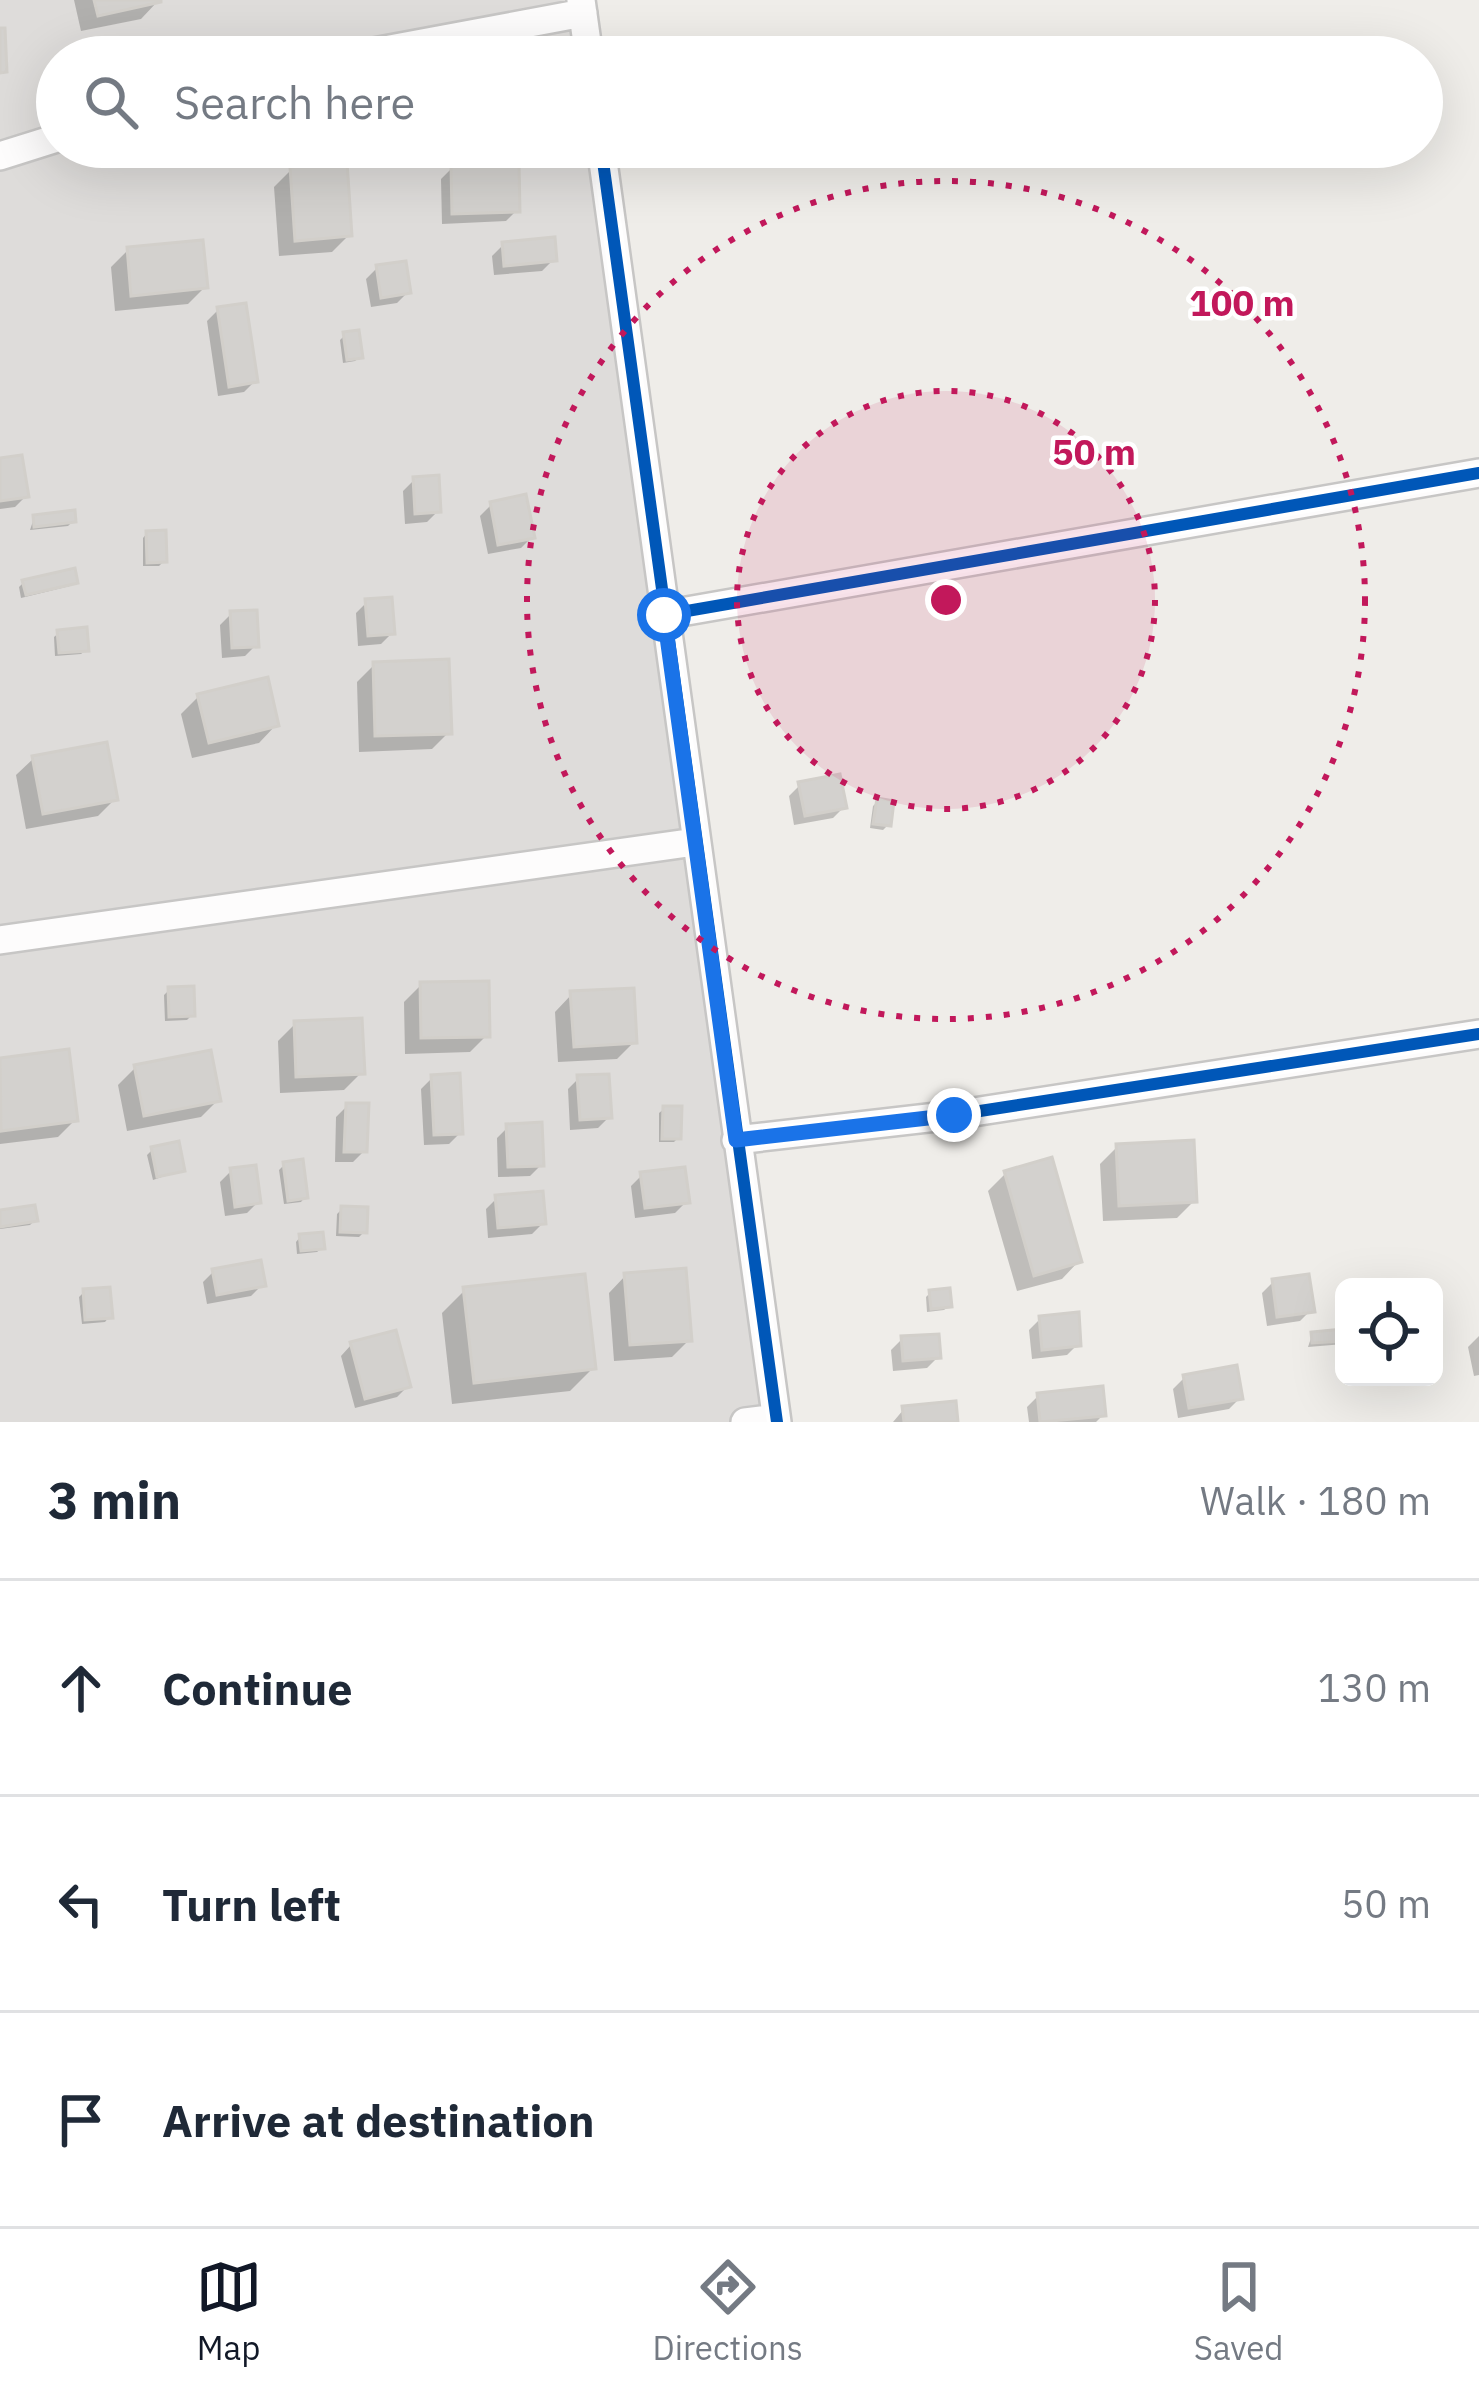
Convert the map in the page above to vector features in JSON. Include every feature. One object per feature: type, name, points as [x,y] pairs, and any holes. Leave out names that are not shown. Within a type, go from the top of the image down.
[{"type":"street","points":[[444,36],[582,6],[586,36]]},
{"type":"street","points":[[0,156],[36,145]]},
{"type":"street","points":[[604,168],[776,1420],[745,1422]]},
{"type":"street","points":[[664,615],[1479,473]]},
{"type":"street","points":[[0,940],[694,842]]},
{"type":"street","points":[[736,1140],[954,1115],[1479,1034]]},
{"type":"shaded area","points":[[0,0],[587,0],[591,36],[36,36],[36,168],[609,168],[765,1422],[0,1422]]},
{"type":"building","points":[[94,0],[161,0],[161,2],[98,16]]},
{"type":"building","points":[[0,28],[5,28],[7,72],[0,73]]},
{"type":"building","points":[[290,168],[347,168],[352,236],[295,241]]},
{"type":"building","points":[[451,168],[519,168],[520,212],[452,214]]},
{"type":"building","points":[[555,237],[557,261],[504,266],[502,242]]},
{"type":"building","points":[[203,240],[208,288],[131,296],[127,247]]},
{"type":"building","points":[[406,261],[411,293],[381,298],[376,265]]},
{"type":"building","points":[[246,303],[258,382],[229,387],[217,307]]},
{"type":"building","points":[[359,330],[363,358],[347,360],[343,332]]},
{"type":"building","points":[[22,455],[29,497],[0,501],[0,458]]},
{"type":"building","points":[[439,475],[441,512],[415,514],[413,477]]},
{"type":"building","points":[[526,494],[535,538],[498,545],[490,502]]},
{"type":"building","points":[[75,510],[76,522],[34,527],[33,515]]},
{"type":"building","points":[[166,530],[167,562],[147,563],[146,531]]},
{"type":"building","points":[[75,568],[78,583],[26,595],[22,580]]},
{"type":"building","points":[[392,597],[395,634],[368,636],[365,599]]},
{"type":"building","points":[[257,610],[259,647],[232,648],[230,611]]},
{"type":"building","points":[[87,627],[89,651],[59,653],[57,630]]},
{"type":"building","points":[[449,659],[452,734],[375,736],[373,662]]},
{"type":"building","points":[[268,677],[279,726],[209,743],[197,694]]},
{"type":"building","points":[[107,742],[118,800],[43,814],[32,756]]},
{"type":"building","points":[[840,774],[847,808],[805,816],[798,782]]},
{"type":"building","points":[[877,798],[894,801],[891,826],[873,824]]},
{"type":"building","points":[[489,981],[490,1037],[421,1038],[420,982]]},
{"type":"building","points":[[194,986],[195,1016],[169,1017],[168,987]]},
{"type":"building","points":[[634,988],[637,1043],[574,1047],[570,991]]},
{"type":"building","points":[[362,1018],[365,1074],[296,1077],[294,1021]]},
{"type":"building","points":[[69,1049],[78,1121],[1,1131],[0,1058]]},
{"type":"building","points":[[211,1050],[221,1101],[144,1116],[134,1065]]},
{"type":"building","points":[[460,1073],[463,1134],[434,1135],[431,1075]]},
{"type":"building","points":[[609,1074],[612,1118],[580,1120],[577,1075]]},
{"type":"building","points":[[346,1103],[369,1103],[367,1152],[344,1152]]},
{"type":"building","points":[[663,1106],[682,1106],[681,1139],[662,1139]]},
{"type":"building","points":[[542,1122],[544,1166],[508,1167],[506,1124]]},
{"type":"building","points":[[1194,1140],[1197,1202],[1119,1206],[1116,1144]]},
{"type":"building","points":[[179,1141],[185,1171],[157,1177],[151,1147]]},
{"type":"building","points":[[1052,1157],[1082,1262],[1034,1276],[1004,1171]]},
{"type":"building","points":[[303,1159],[308,1198],[288,1201],[283,1162]]},
{"type":"building","points":[[256,1165],[261,1203],[235,1207],[230,1168]]},
{"type":"building","points":[[685,1167],[690,1203],[645,1208],[640,1172]]},
{"type":"building","points":[[543,1191],[546,1224],[498,1228],[495,1195]]},
{"type":"building","points":[[35,1205],[38,1221],[0,1227],[0,1210]]},
{"type":"building","points":[[341,1206],[368,1207],[367,1233],[340,1232]]},
{"type":"building","points":[[323,1232],[325,1249],[301,1251],[299,1234]]},
{"type":"building","points":[[261,1260],[266,1286],[217,1295],[212,1269]]},
{"type":"building","points":[[686,1268],[692,1341],[630,1345],[624,1273]]},
{"type":"building","points":[[585,1274],[596,1369],[474,1383],[463,1287]]},
{"type":"building","points":[[1309,1274],[1315,1312],[1277,1317],[1272,1279]]},
{"type":"building","points":[[110,1287],[113,1318],[85,1320],[83,1289]]},
{"type":"building","points":[[950,1288],[952,1307],[931,1309],[929,1290]]},
{"type":"building","points":[[1079,1312],[1081,1346],[1042,1350],[1039,1316]]},
{"type":"building","points":[[396,1330],[411,1387],[365,1399],[350,1342]]},
{"type":"building","points":[[1335,1330],[1335,1342],[1312,1343],[1311,1332]]},
{"type":"building","points":[[939,1334],[941,1358],[903,1361],[901,1336]]},
{"type":"building","points":[[1237,1365],[1243,1399],[1189,1408],[1183,1375]]},
{"type":"building","points":[[1103,1386],[1106,1416],[1040,1422],[1037,1393]]},
{"type":"building","points":[[956,1401],[958,1422],[904,1422],[902,1406]]},
{"type":"cycle path","points":[[604,168],[777,1422]]},
{"type":"cycle path","points":[[664,615],[1479,473]]},
{"type":"cycle path","points":[[736,1140],[954,1115],[1479,1034]]},
{"type":"route","points":[[664,615],[736,1140],[954,1115]]}]
